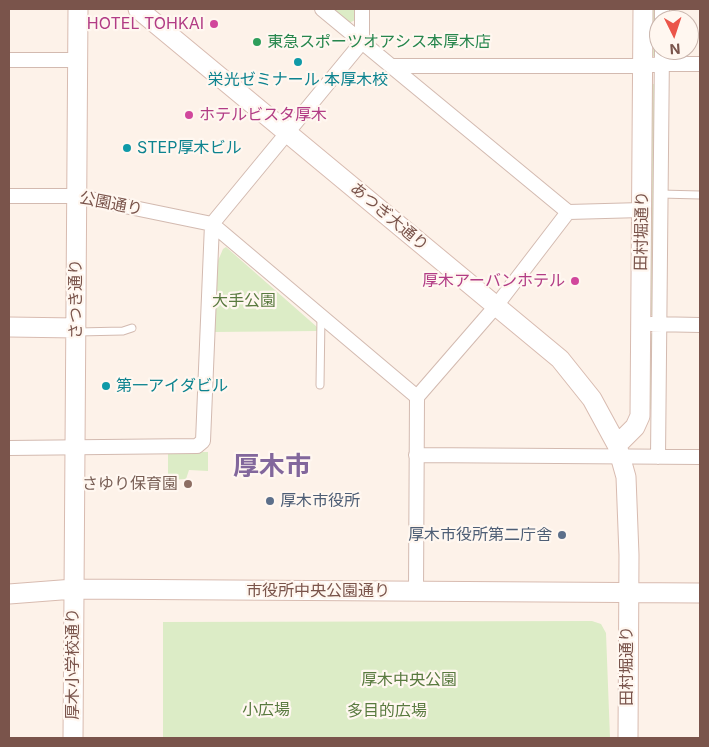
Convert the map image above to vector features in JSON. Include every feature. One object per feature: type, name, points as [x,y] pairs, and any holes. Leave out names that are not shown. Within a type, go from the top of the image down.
[{"type":"street","name":"さつき通り","points":[[74,589],[78,9]]},
{"type":"street","name":"あつぎ大通り","points":[[138,9],[560,359],[578,379],[619,451]]},
{"type":"street","points":[[322,9],[568,212],[642,210]]},
{"type":"street","points":[[9,448],[197,446],[203,441],[212,224],[289,133],[362,42],[362,9]]},
{"type":"street","name":"田村堀通り","points":[[643,9],[649,34]]},
{"type":"street","points":[[9,60],[78,60]]},
{"type":"street","points":[[392,66],[655,60],[700,64]]},
{"type":"street","points":[[655,60],[660,194],[650,324],[658,457]]},
{"type":"street","name":"田村堀通り","points":[[628,738],[627,500],[619,451],[640,416],[650,324],[642,210],[655,60]]},
{"type":"street","name":"公園通り","points":[[9,196],[76,196],[212,224]]},
{"type":"street","points":[[416,592],[417,397],[496,306],[568,212]]},
{"type":"street","points":[[212,224],[417,397]]},
{"type":"street","points":[[650,324],[700,325]]},
{"type":"street","points":[[9,327],[76,330]]},
{"type":"street","points":[[416,454],[619,451],[658,457],[700,457]]},
{"type":"street","name":"市役所中央公園通り","points":[[9,594],[74,589],[700,594]]},
{"type":"street","name":"厚木小学校通り","points":[[73,738],[74,589]]},
{"type":"lane","points":[[660,194],[700,195]]},
{"type":"lane","points":[[320,385],[321,316]]},
{"type":"lane","points":[[76,330],[123,331],[132,328]]},
{"type":"green space","points":[[332,9],[355,9],[355,20],[349,23]]},
{"type":"green space","points":[[650,84],[657,84],[656,315],[649,315]]},
{"type":"green space","name":"大手公園","points":[[226,247],[317,327],[317,331],[214,332],[217,263],[223,249]]},
{"type":"green space","points":[[648,334],[654,334],[653,410],[647,409]]},
{"type":"green space","points":[[168,452],[208,452],[208,471],[189,470],[186,479],[168,480]]},
{"type":"green space","name":"厚木中央公園","points":[[592,621],[601,624],[606,633],[610,738],[163,738],[163,622]]},
{"type":"place","name":"HOTEL TOHKAI","points":[[214,24]]},
{"type":"place","name":"東急スポーツオアシス本厚木店","points":[[257,42]]},
{"type":"place","name":"栄光ゼミナール 本厚木校","points":[[298,62]]},
{"type":"place","name":"ホテルビスタ厚木","points":[[189,115]]},
{"type":"place","name":"STEP厚木ビル","points":[[127,148]]},
{"type":"place","name":"厚木アーバンホテル","points":[[575,281]]},
{"type":"place","name":"第一アイダビル","points":[[106,386]]},
{"type":"place","name":"さゆり保育園","points":[[188,484]]},
{"type":"place","name":"厚木市役所","points":[[270,501]]},
{"type":"place","name":"厚木市役所第二庁舎","points":[[562,535]]},
{"type":"district","name":"厚木市","points":[[272,467]]},
{"type":"park label","name":"小広場","points":[[266,710]]},
{"type":"park label","name":"多目的広場","points":[[387,711]]}]
